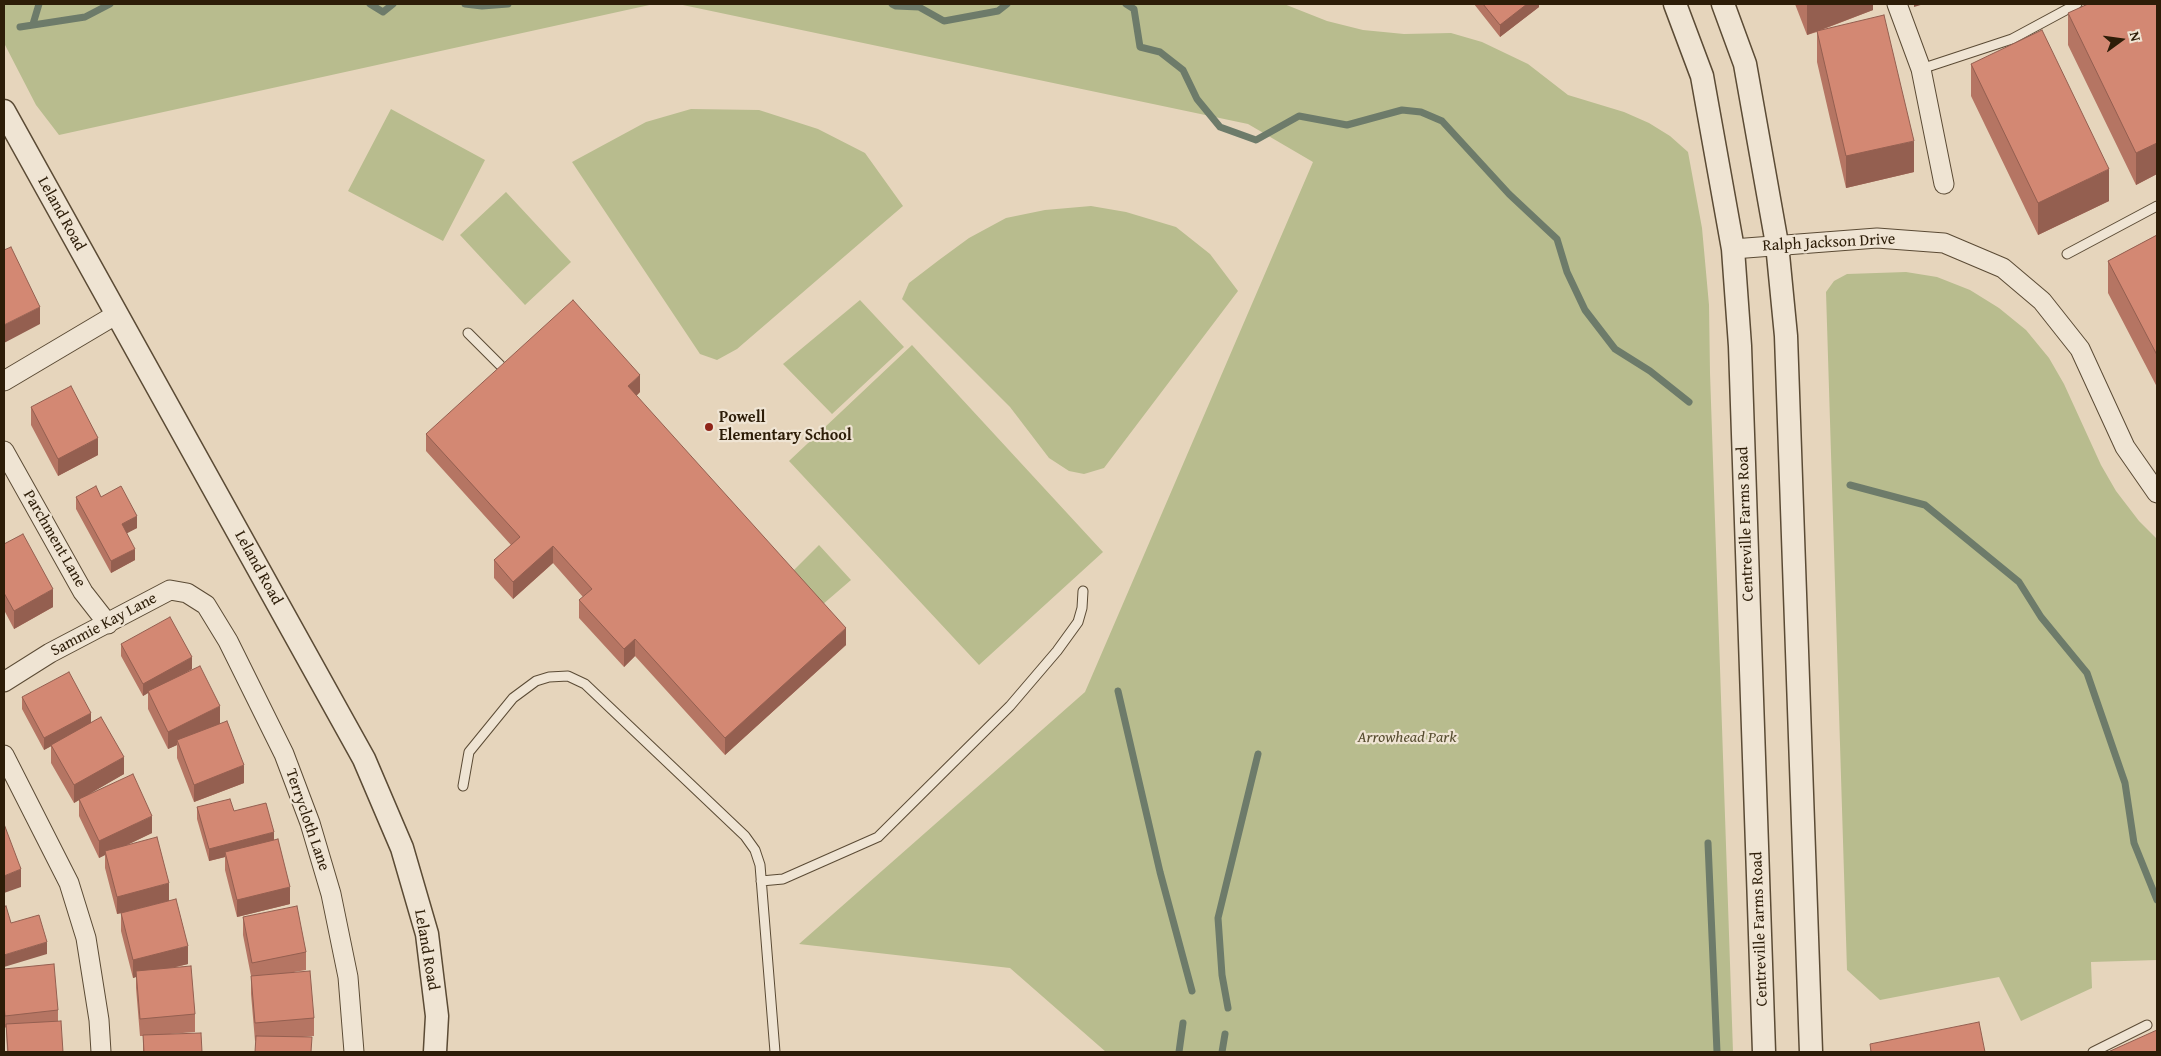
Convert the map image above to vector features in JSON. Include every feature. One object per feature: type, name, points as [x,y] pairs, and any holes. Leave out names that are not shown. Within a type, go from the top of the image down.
[{"type":"street","name":"Centreville Farms Road","points":[[1676,4],[1702,76],[1733,249],[1740,346],[1764,1052]]},
{"type":"street","points":[[1723,4],[1745,64],[1777,244],[1786,336],[1811,1052]]},
{"type":"street","points":[[1897,4],[1921,69],[1944,184]]},
{"type":"street","name":"Leland Road","points":[[4,111],[368,768],[402,848],[426,934],[436,1016],[435,1052]]},
{"type":"street","name":"Ralph Jackson Drive","points":[[1733,249],[1777,244],[1877,238],[1944,243],[2003,268],[2042,301],[2080,349],[2125,447],[2157,494]]},
{"type":"street","points":[[4,381],[117,314]]},
{"type":"street","name":"Parchment Lane","points":[[4,452],[83,592],[108,624]]},
{"type":"street","name":"Sammie Kay Lane","points":[[4,682],[50,653],[170,590],[187,593],[206,605]]},
{"type":"street","name":"Terrycloth Lane","points":[[206,605],[228,641],[284,754],[310,823],[331,894],[348,977],[354,1052]]},
{"type":"street","points":[[4,755],[69,883],[86,938],[99,1020],[101,1052]]},
{"type":"lane","points":[[1921,69],[2012,39],[2077,4]]},
{"type":"lane","points":[[2066,254],[2157,206]]},
{"type":"lane","points":[[468,333],[500,365]]},
{"type":"lane","points":[[761,881],[783,879],[878,837],[1010,706],[1057,651],[1078,622],[1082,608],[1083,591]]},
{"type":"lane","points":[[463,786],[469,752],[513,698],[536,681],[549,677],[568,676],[584,684],[745,836],[755,850],[760,865],[775,1052]]},
{"type":"lane","points":[[2093,1052],[2148,1025]]},
{"type":"green space","points":[[4,4],[654,4],[59,135],[36,105],[4,43]]},
{"type":"green space","name":"Arrowhead Park","points":[[678,4],[1284,4],[1327,21],[1363,30],[1404,34],[1451,33],[1482,42],[1528,64],[1568,95],[1624,112],[1649,123],[1670,136],[1688,152],[1702,228],[1709,305],[1733,1052],[1106,1052],[1010,968],[799,944],[1085,692],[1313,162],[1248,124]]},
{"type":"green space","points":[[391,109],[485,160],[443,241],[348,191]]},
{"type":"green space","points":[[691,109],[759,110],[818,129],[865,153],[903,206],[737,349],[717,360],[700,354],[572,162],[646,122]]},
{"type":"green space","points":[[506,192],[571,262],[525,305],[460,235]]},
{"type":"green space","points":[[1091,206],[1126,212],[1176,227],[1210,254],[1238,291],[1104,468],[1084,474],[1069,471],[1049,458],[1010,407],[902,299],[909,283],[969,238],[1006,218],[1045,210]]},
{"type":"green space","points":[[1906,272],[1937,277],[1970,290],[1999,308],[2026,330],[2049,358],[2064,384],[2101,465],[2116,491],[2139,521],[2157,539],[2157,960],[2091,962],[2092,988],[2021,1021],[1999,977],[1880,1000],[1847,970],[1826,292],[1834,281],[1847,274]]},
{"type":"green space","points":[[860,300],[904,347],[832,414],[783,364]]},
{"type":"green space","points":[[912,345],[1103,552],[979,665],[789,461]]},
{"type":"green space","points":[[819,545],[851,580],[822,605],[793,571]]},
{"type":"building","points":[[1483,4],[1527,4],[1500,25]]},
{"type":"building","points":[[2088,4],[2156,4],[2157,7],[2157,143],[2136,153],[2068,13]]},
{"type":"building","points":[[1884,15],[1914,141],[1846,156],[1817,31]]},
{"type":"building","points":[[2042,30],[2109,169],[2038,203],[1971,64]]},
{"type":"building","points":[[2157,235],[2157,355],[2108,261]]},
{"type":"building","points":[[11,247],[40,307],[4,325],[4,250]]},
{"type":"building","points":[[573,300],[640,375],[628,386],[846,628],[725,738],[635,639],[624,649],[579,600],[592,589],[553,546],[513,582],[494,560],[520,537],[426,434]]},
{"type":"building","points":[[71,386],[98,438],[58,459],[31,407]]},
{"type":"building","points":[[96,486],[101,497],[121,486],[137,516],[122,524],[135,549],[111,561],[76,497]]},
{"type":"building","points":[[23,534],[53,589],[14,611],[4,593],[4,544]]},
{"type":"building","points":[[170,617],[192,657],[143,684],[121,644]]},
{"type":"building","points":[[200,666],[220,706],[168,732],[148,691]]},
{"type":"building","points":[[69,672],[91,713],[44,738],[22,697]]},
{"type":"building","points":[[101,717],[124,757],[74,785],[51,745]]},
{"type":"building","points":[[227,721],[244,765],[194,785],[177,740]]},
{"type":"building","points":[[133,774],[152,816],[99,841],[79,799]]},
{"type":"building","points":[[230,799],[234,811],[266,803],[274,832],[209,849],[197,807]]},
{"type":"building","points":[[4,824],[21,869],[4,876]]},
{"type":"building","points":[[157,837],[169,883],[117,897],[105,851]]},
{"type":"building","points":[[278,839],[290,887],[237,900],[225,852]]},
{"type":"building","points":[[176,899],[188,946],[133,960],[121,913]]},
{"type":"building","points":[[6,906],[11,923],[39,915],[47,942],[4,955],[4,907]]},
{"type":"building","points":[[297,906],[306,952],[252,963],[243,917]]},
{"type":"building","points":[[54,964],[58,1010],[5,1016],[4,969]]},
{"type":"building","points":[[191,966],[195,1014],[140,1019],[136,971]]},
{"type":"building","points":[[310,971],[314,1018],[255,1023],[251,976]]},
{"type":"building","points":[[61,1021],[63,1052],[8,1052],[6,1024]]},
{"type":"building","points":[[1979,1022],[1985,1052],[1871,1052],[1870,1044]]},
{"type":"building","points":[[2157,1030],[2157,1052],[2108,1052]]},
{"type":"building","points":[[201,1033],[202,1052],[144,1052],[143,1035]]},
{"type":"building","points":[[256,1036],[312,1037],[311,1052],[255,1052]]},
{"type":"waterway","points":[[33,24],[39,4]]},
{"type":"waterway","points":[[20,27],[85,17],[110,4]]},
{"type":"waterway","points":[[370,4],[383,12],[393,4]]},
{"type":"waterway","points":[[465,4],[482,6],[508,4]]},
{"type":"waterway","points":[[892,4],[896,6],[919,7],[944,21],[998,11],[1007,4]]},
{"type":"waterway","points":[[1126,4],[1134,9],[1140,47],[1160,52],[1183,70],[1197,99],[1220,127],[1256,140],[1299,116],[1347,125],[1402,110],[1421,112],[1442,121],[1509,194],[1557,239],[1567,272],[1585,310],[1615,349],[1650,371],[1689,402]]},
{"type":"waterway","points":[[1850,485],[1925,505],[2019,582],[2041,617],[2087,673],[2125,783],[2134,843],[2157,900]]},
{"type":"waterway","points":[[1118,691],[1160,872],[1192,991]]},
{"type":"waterway","points":[[1228,1008],[1222,975],[1218,918],[1258,754]]},
{"type":"waterway","points":[[1708,843],[1717,1052]]},
{"type":"waterway","points":[[1179,1052],[1183,1023]]},
{"type":"waterway","points":[[1222,1052],[1225,1034]]},
{"type":"place","name":"Powell Elementary School","points":[[709,427]]}]
